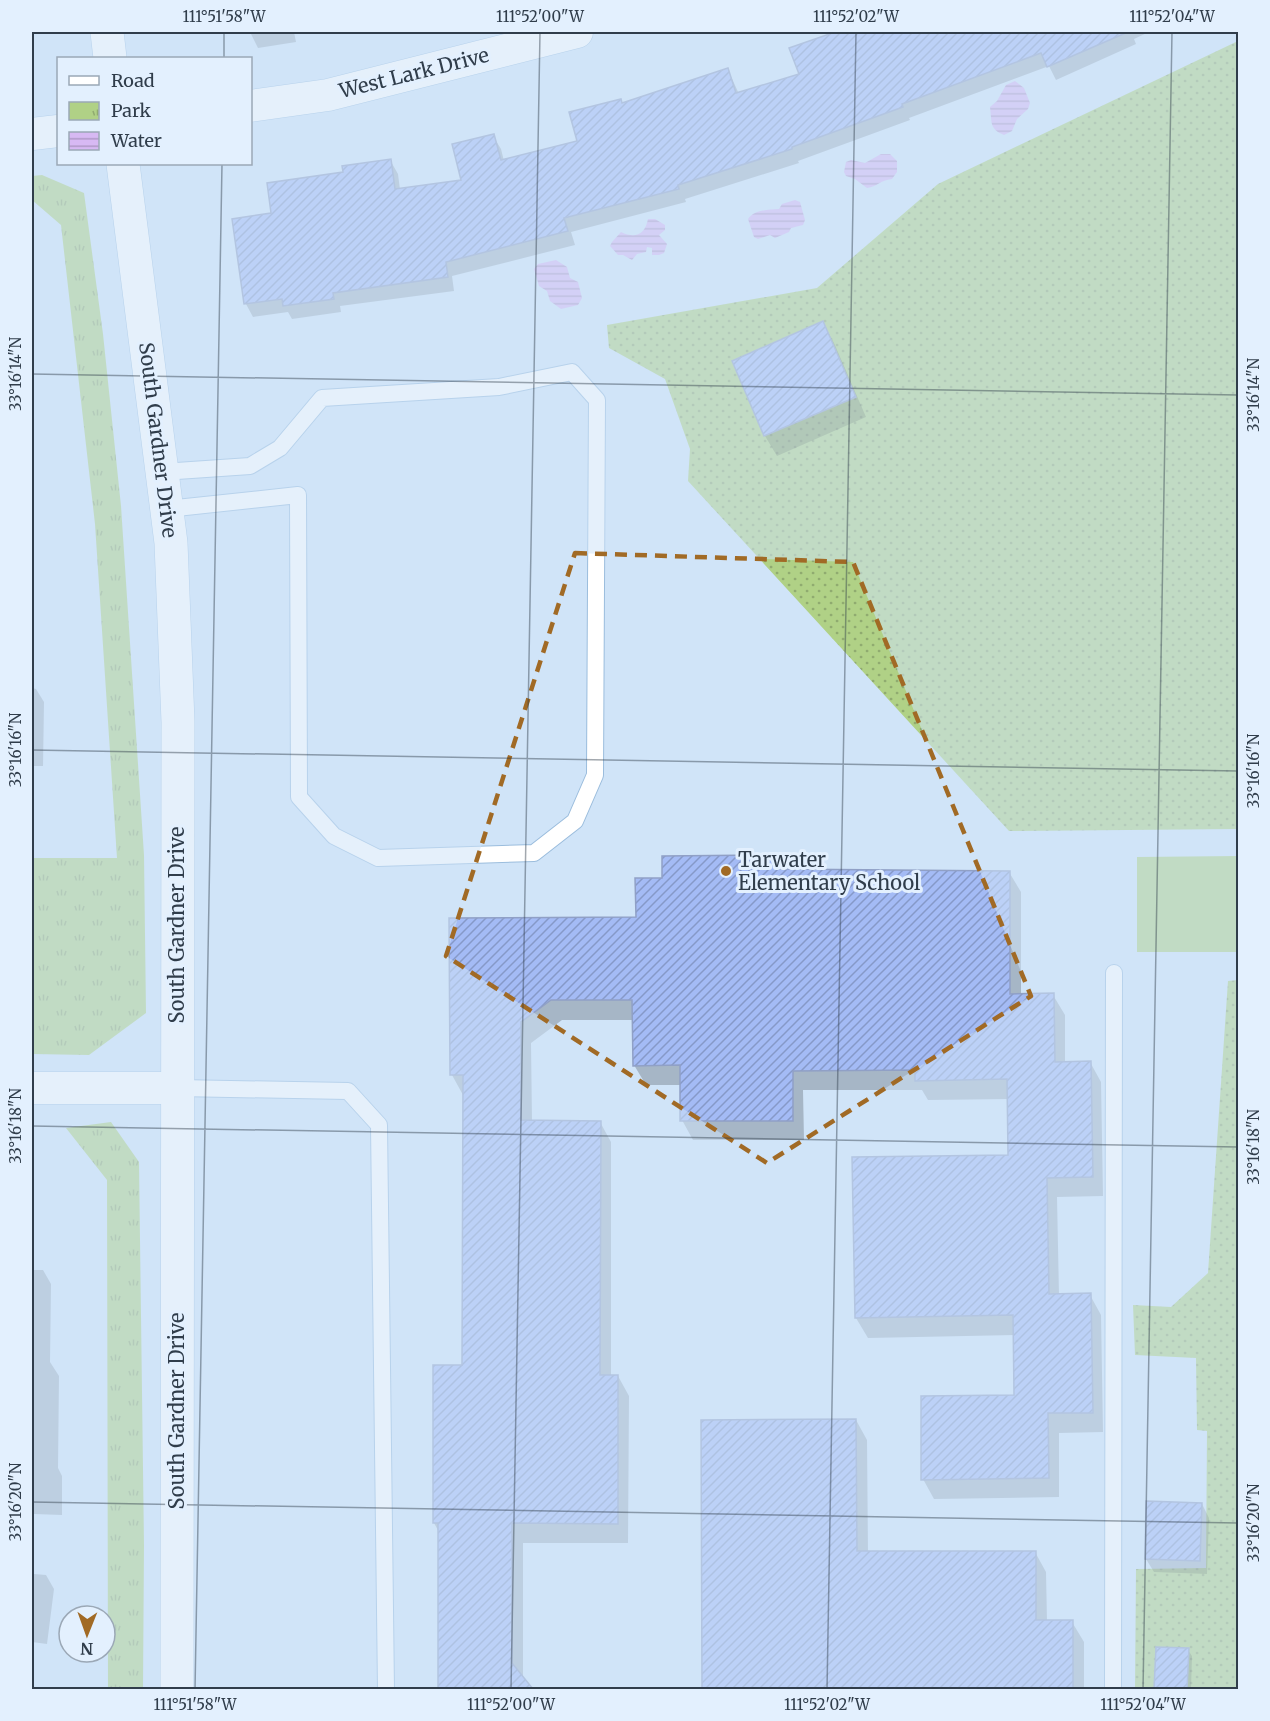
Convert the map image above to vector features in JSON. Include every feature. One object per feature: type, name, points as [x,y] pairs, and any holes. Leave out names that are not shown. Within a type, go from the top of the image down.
[{"type":"street","points":[[107,32],[110,57]]},
{"type":"street","name":"West Lark Drive","points":[[252,106],[327,95],[577,32]]},
{"type":"street","points":[[32,134],[57,131]]},
{"type":"street","name":"South Gardner Drive","points":[[123,165],[171,543],[178,722],[177,1689]]},
{"type":"street","points":[[32,1088],[178,1088]]},
{"type":"lane","points":[[162,472],[250,466],[280,448],[322,398],[499,387],[572,372],[597,400],[595,775],[575,821],[534,853],[378,858],[334,836],[299,797],[298,495],[167,509]]},
{"type":"lane","points":[[1113,1689],[1114,973]]},
{"type":"lane","points":[[178,1088],[348,1091],[379,1125],[386,1689]]},
{"type":"highlighted area","points":[[575,553],[853,562],[1031,996],[767,1163],[446,956]]},
{"type":"green space","points":[[1238,41],[1238,829],[1009,831],[688,481],[690,449],[665,379],[609,348],[607,325],[817,288],[938,184]]},
{"type":"green space","points":[[42,175],[84,193],[103,334],[121,506],[144,855],[146,1013],[89,1055],[32,1054],[32,858],[117,858],[95,524],[61,225],[32,200],[32,176]]},
{"type":"green space","points":[[1238,856],[1238,952],[1137,952],[1137,857]]},
{"type":"green space","points":[[1238,980],[1238,1689],[1135,1689],[1136,1569],[1206,1568],[1207,1431],[1197,1430],[1196,1358],[1135,1355],[1133,1305],[1171,1307],[1208,1273],[1228,981]]},
{"type":"green space","points":[[111,1122],[139,1162],[144,1545],[143,1689],[108,1689],[108,1664],[117,1664],[117,1604],[108,1604],[107,1180],[66,1128]]},
{"type":"water","points":[[1015,81],[1024,88],[1030,103],[1028,109],[1017,119],[1012,131],[1004,135],[996,130],[991,121],[990,107],[997,101],[1006,85]]},
{"type":"water","points":[[881,154],[890,154],[897,161],[897,172],[892,179],[867,188],[855,179],[846,176],[844,172],[846,162],[851,160],[865,163]]},
{"type":"water","points":[[795,200],[800,202],[805,220],[803,225],[791,228],[789,232],[775,238],[770,235],[758,239],[754,237],[748,219],[754,213],[779,209],[782,204]]},
{"type":"water","points":[[648,219],[655,219],[665,225],[665,230],[659,235],[667,244],[664,253],[652,255],[652,248],[647,247],[646,252],[637,254],[632,260],[618,255],[610,246],[612,242],[621,232],[631,235],[639,234]]},
{"type":"water","points":[[556,260],[567,267],[570,278],[578,282],[582,298],[578,305],[561,309],[550,301],[547,291],[539,286],[534,269],[538,264]]},
{"type":"building","points":[[835,32],[1128,32],[1047,67],[1041,53],[902,104],[903,107],[792,147],[792,149],[678,185],[679,189],[564,218],[568,231],[446,262],[448,277],[333,293],[334,299],[283,306],[282,299],[244,304],[232,219],[271,213],[267,183],[343,172],[342,166],[391,159],[395,189],[461,180],[452,144],[494,134],[501,160],[577,141],[569,112],[621,99],[622,103],[728,68],[736,93],[799,74],[789,48]]},
{"type":"building","points":[[823,321],[856,397],[764,436],[732,361]]},
{"type":"building","points":[[777,855],[777,869],[1010,871],[1010,994],[1054,993],[1055,1062],[1091,1061],[1093,1177],[1047,1178],[1049,1294],[1091,1293],[1093,1413],[1048,1413],[1049,1478],[921,1480],[921,1396],[1014,1395],[1013,1315],[855,1318],[852,1157],[1008,1155],[1007,1079],[915,1081],[915,1070],[793,1071],[793,1121],[680,1121],[680,1065],[633,1066],[632,1000],[551,1000],[521,1022],[521,1120],[601,1121],[600,1375],[618,1375],[618,1524],[512,1523],[512,1663],[533,1689],[438,1689],[438,1523],[433,1523],[433,1365],[462,1365],[463,1075],[450,1075],[449,918],[636,917],[635,878],[662,878],[662,856]]},
{"type":"building","points":[[856,1419],[857,1551],[1036,1551],[1036,1620],[1073,1620],[1073,1689],[702,1689],[701,1420]]},
{"type":"building","points":[[1146,1501],[1202,1503],[1200,1561],[1145,1559]]},
{"type":"building","points":[[1156,1647],[1189,1648],[1187,1689],[1154,1689]]},
{"type":"place","name":"Tarwater Elementary School","points":[[726,871]]}]
